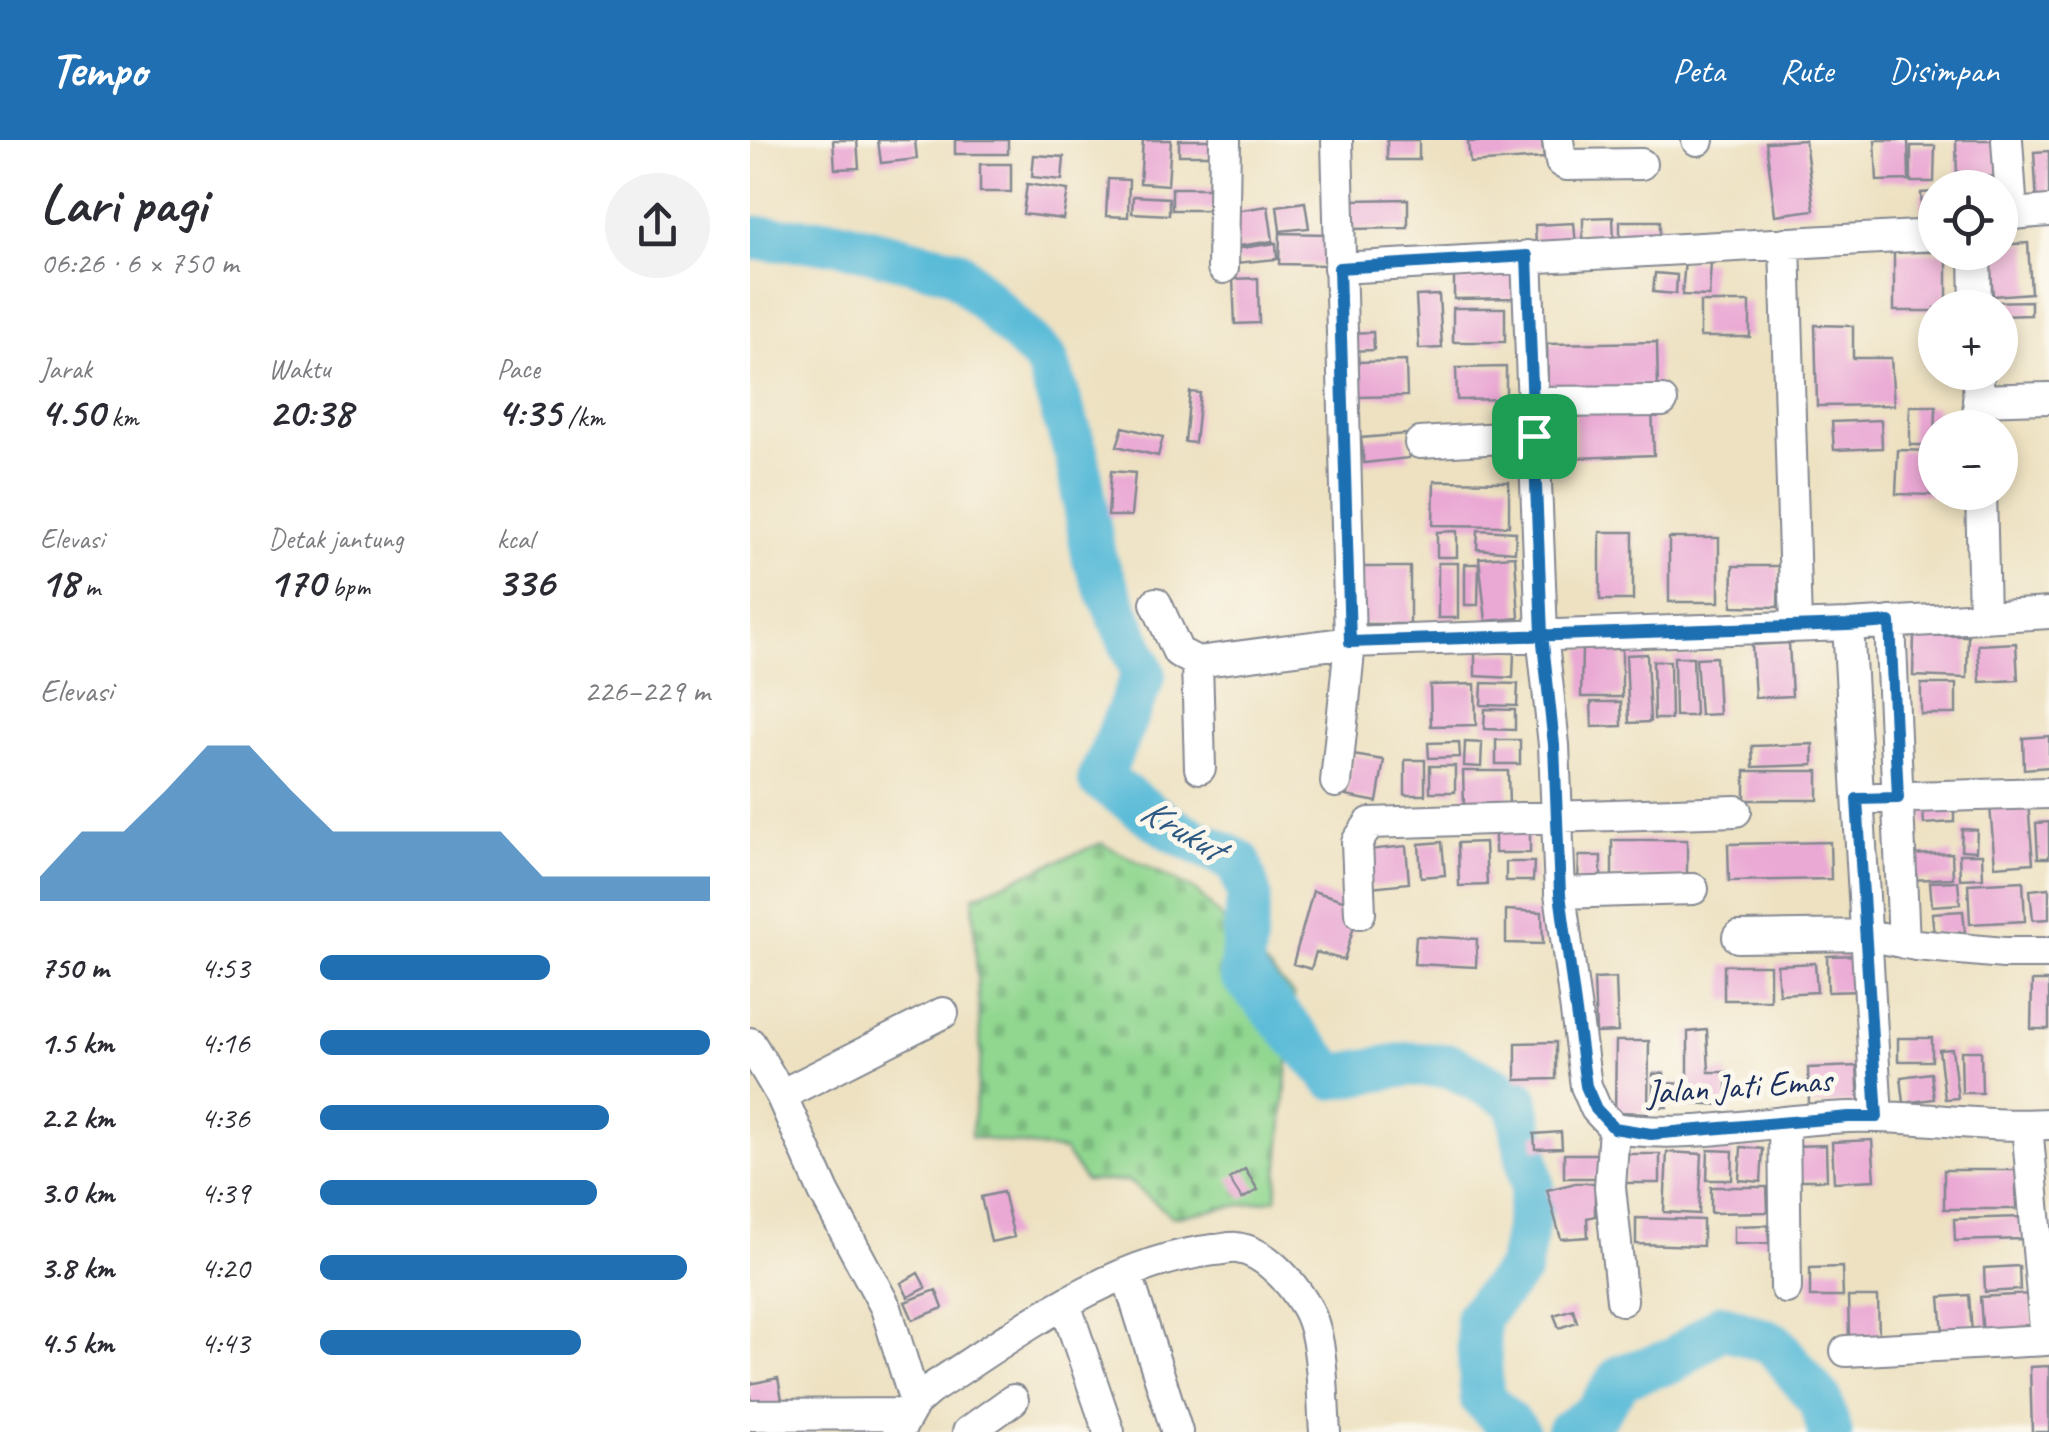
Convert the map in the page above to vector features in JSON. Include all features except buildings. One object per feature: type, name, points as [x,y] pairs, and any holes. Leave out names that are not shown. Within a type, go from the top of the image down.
[{"type":"street","points":[[1223,268],[1224,140]]},
{"type":"street","points":[[1336,782],[1350,642],[1337,140]]},
{"type":"street","points":[[1558,140],[1561,162],[1566,165],[1641,164]]},
{"type":"street","points":[[2007,140],[2012,214],[2049,211]]},
{"type":"street","points":[[1339,268],[1918,236]]},
{"type":"street","points":[[1785,244],[1796,626]]},
{"type":"street","points":[[1527,256],[1542,634],[1554,745],[1560,894],[1586,1086],[1596,1109],[1614,1128],[1610,1186],[1622,1300]]},
{"type":"street","points":[[1978,400],[2049,398]]},
{"type":"street","points":[[1532,402],[1662,401]]},
{"type":"street","points":[[1420,443],[1534,436]]},
{"type":"street","points":[[1981,510],[1984,615]]},
{"type":"street","points":[[1156,603],[1178,652],[1196,662],[1350,642],[1848,625],[2049,613]]},
{"type":"street","points":[[1890,622],[1904,943]]},
{"type":"street","points":[[1848,625],[1877,1117]]},
{"type":"street","points":[[1196,662],[1200,768]]},
{"type":"street","points":[[1857,799],[2049,793]]},
{"type":"street","points":[[1360,913],[1357,842],[1370,823],[1736,811]]},
{"type":"street","points":[[1560,894],[1694,889]]},
{"type":"street","points":[[1738,937],[1868,935],[2004,954],[2049,952]]},
{"type":"street","points":[[781,1095],[944,1012]]},
{"type":"street","points":[[750,1043],[781,1095],[824,1192],[886,1308],[907,1416]]},
{"type":"street","name":"Jalan Jati Emas","points":[[1614,1128],[1651,1134],[1877,1117],[2038,1124]]},
{"type":"street","points":[[1784,1122],[1786,1288]]},
{"type":"street","points":[[1846,1351],[2048,1340],[2038,1124]]},
{"type":"street","points":[[750,1415],[907,1416],[940,1383],[1066,1304],[1127,1274],[1191,1253],[1238,1248],[1276,1267],[1308,1307],[1318,1347],[1325,1432]]},
{"type":"street","points":[[1127,1274],[1177,1432]]},
{"type":"street","points":[[1066,1304],[1108,1432]]},
{"type":"street","points":[[968,1432],[1012,1400]]},
{"type":"green space","points":[[1101,843],[1196,891],[1294,996],[1276,1199],[1173,1217],[1128,1181],[1085,1181],[1064,1151],[971,1137],[981,1056],[973,896]]},
{"type":"waterway","name":"Krukut","points":[[750,238],[836,241],[956,271],[1046,360],[1077,456],[1094,558],[1144,674],[1100,779],[1172,829],[1239,862],[1249,895],[1241,973],[1333,1077],[1409,1064],[1451,1066],[1517,1100],[1533,1190],[1519,1269],[1477,1317],[1482,1398],[1517,1432]]},
{"type":"waterway","name":"Krukut","points":[[1568,1432],[1596,1413],[1622,1376],[1673,1361],[1722,1326],[1774,1344],[1820,1401],[1830,1432]]},
{"type":"route","points":[[1534,436],[1527,256],[1339,268],[1350,642],[1542,634],[1848,625],[1890,622],[1898,798],[1857,799],[1877,1117],[1651,1134],[1614,1128],[1596,1109],[1586,1086],[1560,894],[1554,745],[1542,634],[1534,436]]}]
